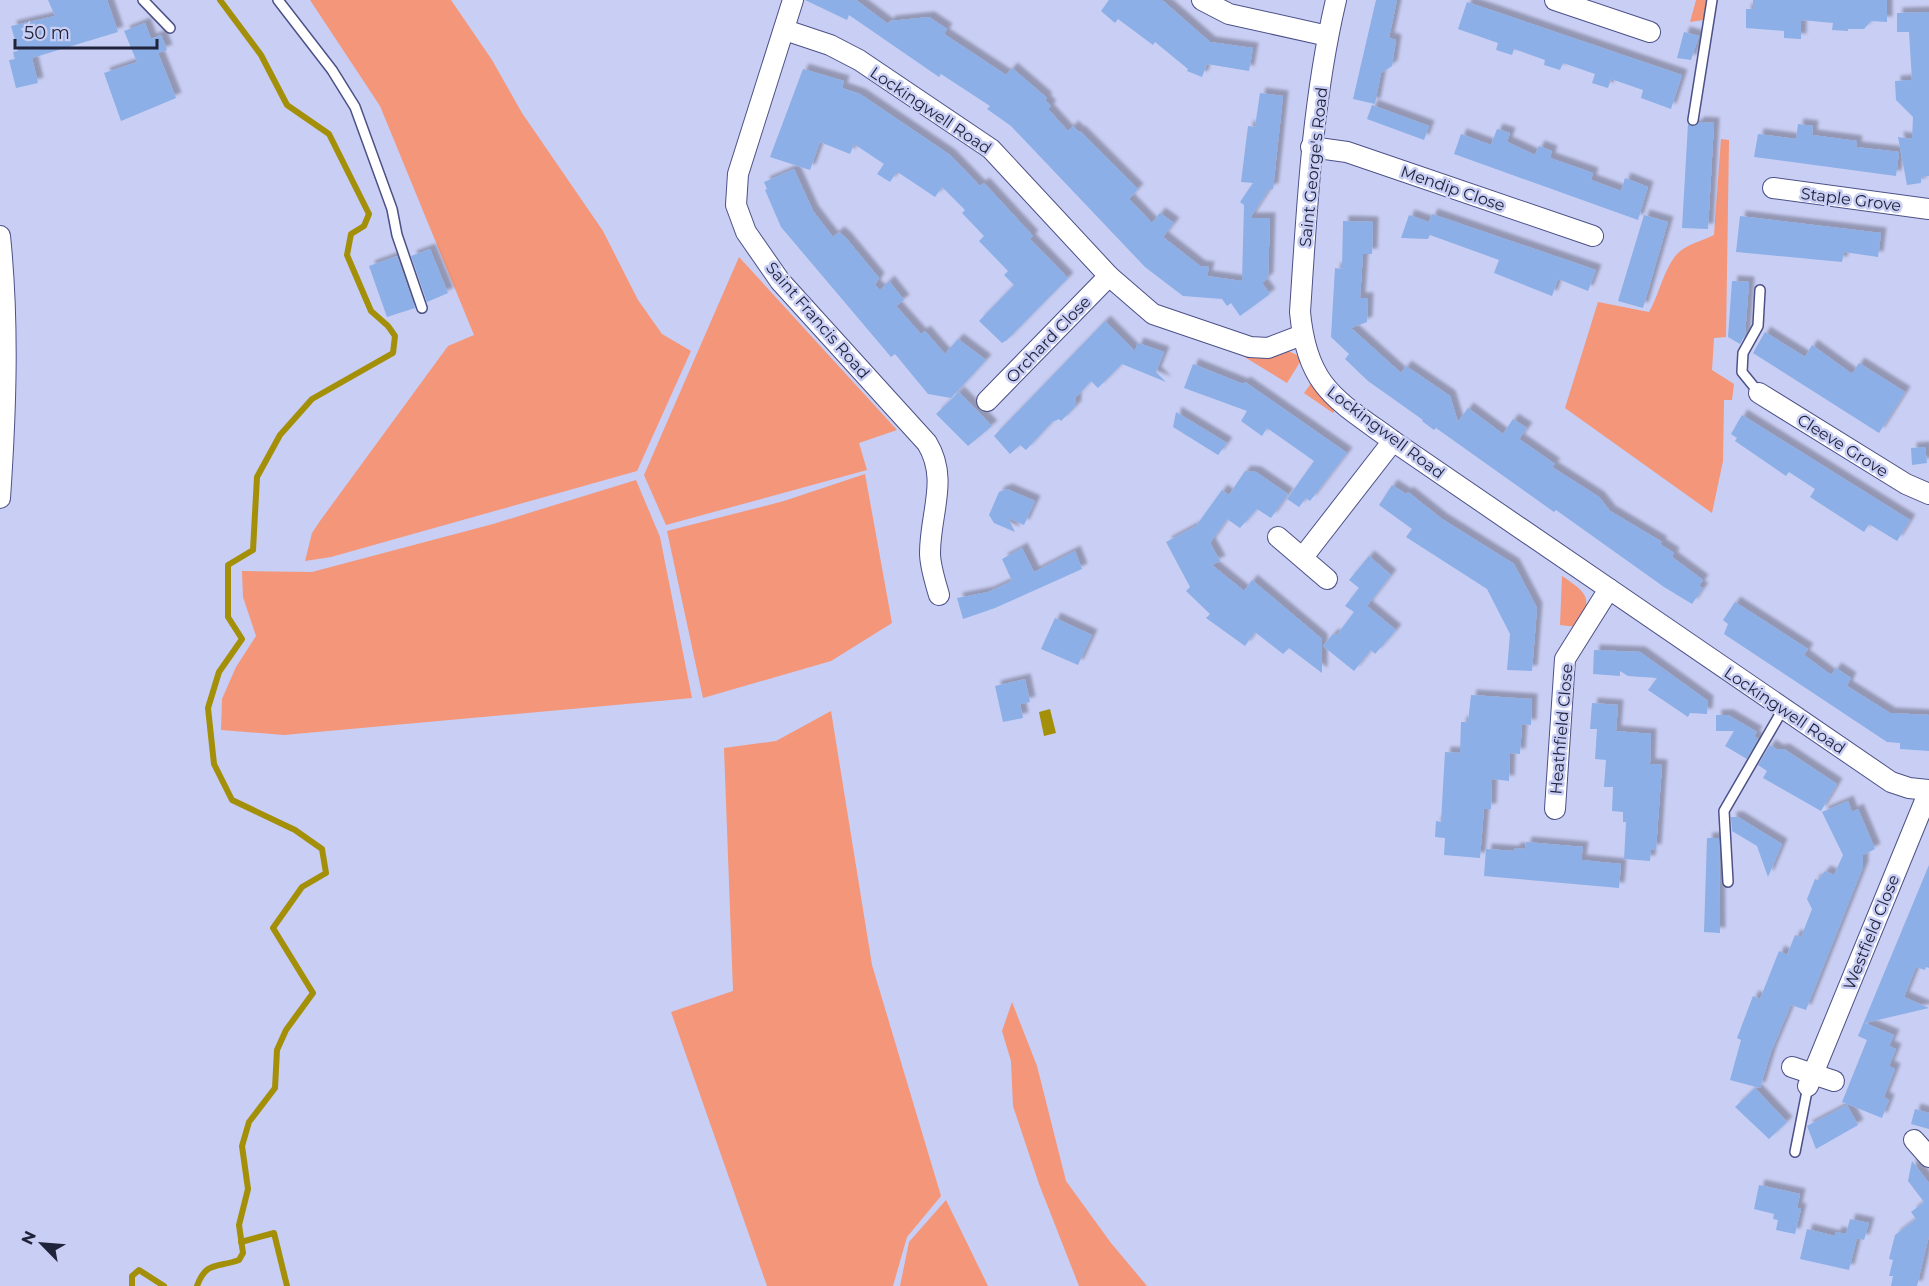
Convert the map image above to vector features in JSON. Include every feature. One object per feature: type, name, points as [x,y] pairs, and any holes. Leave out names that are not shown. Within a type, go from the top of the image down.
[{"type":"street","name":"Saint Francis Road","points":[[793,0],[738,174],[736,205],[746,232],[780,280],[927,443],[935,457],[939,476],[930,530],[929,556],[939,595]]},
{"type":"street","points":[[1202,0],[1228,14],[1328,36]]},
{"type":"street","name":"Saint George's Road","points":[[1302,335],[1300,312],[1311,147],[1328,36],[1336,0]]},
{"type":"street","points":[[1556,0],[1650,32]]},
{"type":"street","name":"Lockingwell Road","points":[[785,30],[830,45],[859,60],[991,149],[1109,276],[1153,314],[1230,342],[1268,348],[1302,335],[1309,361],[1329,393],[1393,441],[1891,782],[1909,788],[1929,790]]},
{"type":"street","name":"Mendip Close","points":[[1311,147],[1347,152],[1593,236]]},
{"type":"street","name":"Staple Grove","points":[[1773,189],[1929,208]]},
{"type":"street","points":[[0,236],[6,322],[7,401],[0,498]]},
{"type":"street","name":"Orchard Close","points":[[987,401],[1109,276]]},
{"type":"street","name":"Cleeve Grove","points":[[1759,393],[1906,484],[1929,494]]},
{"type":"street","points":[[1303,557],[1393,441]]},
{"type":"street","points":[[1278,537],[1327,579]]},
{"type":"street","name":"Heathfield Close","points":[[1555,809],[1565,659],[1609,589]]},
{"type":"street","name":"Westfield Close","points":[[1810,1080],[1929,790]]},
{"type":"street","points":[[1792,1067],[1810,1080],[1834,1081]]},
{"type":"street","points":[[1914,1140],[1929,1157]]},
{"type":"lane","points":[[143,0],[170,28]]},
{"type":"lane","points":[[278,0],[332,70],[355,107],[392,209],[397,234],[422,308]]},
{"type":"lane","points":[[1693,120],[1712,0]]},
{"type":"lane","points":[[1759,393],[1742,372],[1743,353],[1758,326],[1760,290]]},
{"type":"lane","points":[[1728,882],[1724,811],[1783,709]]},
{"type":"lane","points":[[1795,1152],[1810,1080]]},
{"type":"shaded area","points":[[310,0],[451,0],[492,60],[522,113],[603,231],[638,300],[662,334],[691,351],[637,471],[331,557],[305,561],[312,533],[448,346],[474,335],[380,106]]},
{"type":"shaded area","points":[[1696,0],[1708,0],[1703,20],[1690,22]]},
{"type":"shaded area","points":[[1721,139],[1729,140],[1726,337],[1714,338],[1712,370],[1734,384],[1732,400],[1724,400],[1723,461],[1712,513],[1565,408],[1598,302],[1649,312],[1667,269],[1677,254],[1714,235]]},
{"type":"shaded area","points":[[739,257],[897,430],[859,443],[867,470],[666,525],[644,475]]},
{"type":"shaded area","points":[[1286,350],[1297,355],[1300,362],[1287,383],[1243,356],[1245,353]]},
{"type":"shaded area","points":[[1312,382],[1335,410],[1333,413],[1304,393]]},
{"type":"shaded area","points":[[865,474],[892,623],[831,661],[703,698],[667,531],[784,501]]},
{"type":"shaded area","points":[[636,480],[660,537],[692,698],[284,735],[221,730],[222,699],[236,667],[256,636],[243,597],[242,571],[312,572],[493,524]]},
{"type":"shaded area","points":[[1562,576],[1577,587],[1585,597],[1585,609],[1577,627],[1560,625]]},
{"type":"shaded area","points":[[1050,709],[1056,733],[1044,736],[1039,712]]},
{"type":"shaded area","points":[[831,711],[872,965],[941,1196],[907,1237],[893,1286],[767,1286],[671,1012],[733,991],[724,748],[776,741]]},
{"type":"shaded area","points":[[1012,1002],[1037,1066],[1066,1181],[1111,1243],[1147,1286],[1079,1286],[1039,1184],[1013,1106],[1011,1061],[1002,1031]]},
{"type":"shaded area","points":[[946,1200],[988,1286],[900,1286],[909,1242]]},
{"type":"building","points":[[48,0],[107,0],[118,32],[32,58],[38,83],[16,88],[9,60],[15,59],[13,52],[18,51],[11,26],[55,16]]},
{"type":"building","points":[[805,0],[856,0],[888,24],[890,21],[929,17],[947,29],[944,34],[1006,75],[1012,68],[1047,98],[1045,100],[1051,106],[1048,109],[1068,131],[1073,126],[1080,131],[1138,189],[1129,199],[1152,223],[1160,213],[1174,223],[1163,237],[1200,266],[1209,267],[1207,276],[1242,281],[1244,205],[1240,202],[1253,183],[1241,182],[1248,126],[1255,127],[1260,93],[1283,96],[1273,189],[1269,189],[1250,218],[1270,218],[1268,278],[1262,283],[1270,294],[1240,316],[1231,303],[1227,306],[1222,299],[1183,296],[1145,267],[1011,126],[987,109],[990,106],[941,74],[939,77],[849,15],[847,20]]},
{"type":"building","points":[[1109,0],[1162,0],[1210,42],[1253,48],[1249,71],[1207,64],[1202,77],[1187,71],[1188,69],[1155,42],[1153,45],[1118,19],[1115,23],[1101,11]]},
{"type":"building","points":[[1376,0],[1397,0],[1389,38],[1396,40],[1392,66],[1381,73],[1375,104],[1353,99]]},
{"type":"building","points":[[1753,0],[1887,0],[1887,22],[1871,21],[1864,29],[1848,29],[1848,31],[1832,30],[1833,23],[1801,20],[1801,39],[1784,38],[1784,31],[1746,28],[1746,9],[1753,9]]},
{"type":"building","points":[[1467,2],[1682,75],[1671,109],[1641,98],[1643,90],[1611,79],[1608,88],[1592,83],[1595,74],[1563,63],[1560,70],[1544,65],[1545,60],[1514,49],[1512,55],[1496,50],[1498,43],[1458,29]]},
{"type":"building","points":[[1929,12],[1929,176],[1921,177],[1921,183],[1907,185],[1898,137],[1912,139],[1913,117],[1896,100],[1895,81],[1912,80],[1909,32],[1897,32],[1897,13]]},
{"type":"building","points":[[145,23],[151,39],[161,35],[167,50],[158,53],[176,98],[121,121],[104,73],[137,62],[124,31]]},
{"type":"building","points":[[1684,32],[1699,36],[1691,60],[1677,58]]},
{"type":"building","points":[[803,69],[844,81],[842,88],[860,94],[950,155],[980,186],[984,183],[1033,236],[1030,239],[1068,278],[1007,340],[1002,343],[979,321],[1014,285],[1004,275],[1008,271],[979,241],[984,236],[962,213],[965,210],[942,187],[935,197],[899,173],[896,173],[890,182],[877,174],[884,164],[854,144],[850,154],[820,142],[810,170],[770,157]]},
{"type":"building","points":[[1372,105],[1429,126],[1424,140],[1367,119]]},
{"type":"building","points":[[1699,122],[1714,123],[1708,229],[1682,228],[1688,124],[1695,126]]},
{"type":"building","points":[[1798,124],[1813,126],[1812,135],[1857,141],[1856,147],[1899,152],[1896,176],[1754,157],[1758,134],[1796,139]]},
{"type":"building","points":[[1497,129],[1510,133],[1507,142],[1535,155],[1539,146],[1552,151],[1550,158],[1593,173],[1591,180],[1621,191],[1625,178],[1648,187],[1638,220],[1454,154],[1461,134],[1491,145]]},
{"type":"building","points":[[794,169],[813,211],[833,237],[839,232],[846,238],[879,278],[875,285],[880,290],[889,281],[904,300],[896,306],[921,334],[925,331],[945,354],[958,339],[986,360],[951,398],[928,394],[895,354],[891,357],[781,227],[765,190],[767,189],[764,182]]},
{"type":"building","points":[[1432,214],[1596,270],[1588,291],[1558,279],[1552,296],[1494,273],[1499,260],[1430,235],[1428,239],[1401,238],[1409,215],[1429,222]]},
{"type":"building","points":[[1644,215],[1668,222],[1643,308],[1618,301]]},
{"type":"building","points":[[1740,216],[1881,233],[1878,257],[1844,252],[1842,262],[1736,252]]},
{"type":"building","points":[[1343,221],[1373,222],[1372,254],[1363,254],[1360,298],[1368,298],[1367,322],[1351,328],[1401,373],[1406,366],[1450,396],[1458,422],[1468,408],[1503,434],[1513,419],[1527,428],[1519,439],[1555,464],[1552,467],[1599,497],[1610,511],[1662,542],[1660,544],[1674,553],[1672,557],[1703,580],[1699,586],[1703,588],[1692,604],[1664,587],[1556,510],[1554,512],[1436,428],[1434,430],[1368,381],[1345,359],[1349,354],[1331,337],[1335,268],[1342,269]]},
{"type":"building","points":[[430,249],[448,293],[427,302],[411,256]]},
{"type":"building","points":[[397,256],[415,308],[387,317],[369,266]]},
{"type":"building","points":[[1732,281],[1749,282],[1745,335],[1740,344],[1728,337]]},
{"type":"building","points":[[1105,321],[1135,351],[1138,343],[1164,352],[1156,372],[1166,382],[1122,364],[1098,388],[1091,381],[1076,397],[1076,406],[1061,421],[1059,419],[1052,422],[1026,450],[1020,445],[1010,454],[994,436]]},
{"type":"building","points":[[1765,332],[1805,357],[1812,345],[1852,374],[1859,363],[1905,392],[1879,433],[1753,353]]},
{"type":"building","points":[[1193,364],[1243,384],[1245,382],[1347,453],[1310,501],[1306,498],[1299,507],[1287,499],[1314,461],[1267,428],[1262,436],[1241,421],[1247,411],[1184,388]]},
{"type":"building","points":[[959,392],[992,426],[968,446],[936,414]]},
{"type":"building","points":[[1176,412],[1227,443],[1218,455],[1173,427]]},
{"type":"building","points":[[1742,415],[1910,520],[1897,541],[1869,524],[1864,532],[1810,497],[1815,489],[1789,472],[1786,476],[1735,441],[1737,438],[1731,434]]},
{"type":"building","points":[[1925,447],[1927,463],[1912,465],[1911,448]]},
{"type":"building","points":[[1245,471],[1256,472],[1288,494],[1271,518],[1257,509],[1240,528],[1227,519],[1210,543],[1220,561],[1212,565],[1244,591],[1252,580],[1322,639],[1322,673],[1289,648],[1283,654],[1255,632],[1245,646],[1206,618],[1210,614],[1186,591],[1190,587],[1166,542],[1196,526],[1222,490],[1229,495]]},
{"type":"building","points":[[1392,485],[1406,494],[1408,492],[1442,519],[1514,564],[1537,608],[1532,671],[1507,670],[1510,634],[1487,589],[1406,537],[1412,529],[1379,505]]},
{"type":"building","points":[[1007,489],[1035,501],[1024,525],[1008,518],[1015,532],[994,523],[989,515],[999,492]]},
{"type":"building","points":[[1022,548],[1034,572],[1075,551],[1082,569],[995,608],[963,619],[957,598],[988,592],[1012,581],[1002,559]]},
{"type":"building","points":[[1369,556],[1391,575],[1367,606],[1396,630],[1375,654],[1371,650],[1354,671],[1323,646],[1333,634],[1336,636],[1354,612],[1345,606],[1359,588],[1349,580]]},
{"type":"building","points":[[1735,602],[1808,649],[1804,655],[1831,675],[1836,668],[1851,678],[1847,686],[1890,713],[1929,715],[1929,751],[1900,749],[1900,743],[1887,742],[1724,634],[1728,624],[1723,620]]},
{"type":"building","points":[[1055,618],[1092,635],[1078,665],[1041,649]]},
{"type":"building","points":[[1594,650],[1640,652],[1708,701],[1707,714],[1690,713],[1688,717],[1648,690],[1657,678],[1628,676],[1620,671],[1620,676],[1593,674]]},
{"type":"building","points":[[1025,679],[1030,702],[1020,704],[1023,718],[1003,722],[995,686]]},
{"type":"building","points":[[1471,695],[1532,699],[1531,725],[1522,724],[1520,754],[1510,753],[1509,781],[1492,779],[1491,809],[1484,809],[1480,858],[1444,855],[1445,838],[1435,837],[1436,821],[1441,822],[1445,752],[1460,753],[1461,722],[1468,722]]},
{"type":"building","points":[[1592,703],[1618,705],[1616,731],[1651,734],[1650,764],[1662,765],[1656,850],[1651,849],[1650,861],[1624,859],[1626,822],[1623,822],[1623,812],[1612,811],[1613,787],[1604,787],[1606,760],[1595,759],[1597,729],[1590,729]]},
{"type":"building","points":[[1716,715],[1728,715],[1757,732],[1754,736],[1758,739],[1747,759],[1725,746],[1734,731],[1716,731]]},
{"type":"building","points":[[1770,745],[1778,750],[1784,749],[1837,784],[1821,811],[1763,778],[1767,771],[1758,765]]},
{"type":"building","points":[[1848,801],[1852,812],[1858,809],[1875,849],[1863,855],[1863,867],[1806,1010],[1791,1005],[1771,1052],[1760,1088],[1730,1080],[1741,1040],[1737,1038],[1753,996],[1760,999],[1779,951],[1787,955],[1795,935],[1801,937],[1812,909],[1807,899],[1815,879],[1818,880],[1825,871],[1834,875],[1843,855],[1822,812]]},
{"type":"building","points":[[1731,817],[1738,817],[1782,844],[1768,877],[1757,846],[1732,831]]},
{"type":"building","points":[[1707,838],[1719,838],[1720,933],[1704,932]]},
{"type":"building","points":[[1526,842],[1583,847],[1581,860],[1621,864],[1619,888],[1484,876],[1486,849],[1514,851],[1515,848],[1525,849]]},
{"type":"building","points":[[1929,865],[1929,968],[1926,967],[1925,970],[1916,967],[1904,997],[1929,1008],[1865,1023],[1894,1035],[1889,1046],[1896,1049],[1889,1066],[1895,1069],[1884,1097],[1889,1100],[1882,1118],[1842,1102],[1867,1040],[1858,1036]]},
{"type":"building","points":[[1755,1088],[1787,1122],[1769,1139],[1735,1107]]},
{"type":"building","points":[[1847,1105],[1858,1125],[1816,1149],[1807,1126]]},
{"type":"building","points":[[1915,1109],[1929,1113],[1929,1129],[1911,1124]]},
{"type":"building","points":[[1912,1161],[1929,1183],[1929,1236],[1917,1286],[1891,1286],[1893,1276],[1889,1276],[1893,1260],[1889,1259],[1895,1235],[1916,1219],[1911,1212],[1924,1202],[1908,1181]]},
{"type":"building","points":[[1759,1185],[1800,1194],[1797,1208],[1801,1209],[1795,1234],[1776,1230],[1778,1220],[1773,1219],[1774,1214],[1754,1209]]},
{"type":"building","points":[[1850,1219],[1869,1223],[1864,1240],[1857,1238],[1849,1270],[1800,1259],[1807,1229],[1835,1236],[1836,1232],[1846,1234]]},
{"type":"waterway","points":[[197,1286],[200,1278],[208,1269],[239,1260],[243,1253],[239,1225],[248,1189],[242,1146],[249,1122],[275,1088],[277,1050],[286,1030],[313,993],[273,928],[302,887],[326,873],[322,849],[295,830],[232,800],[214,764],[208,708],[219,672],[242,639],[228,617],[228,565],[253,550],[257,477],[280,435],[312,399],[393,353],[395,336],[388,326],[371,311],[347,255],[351,234],[364,226],[369,214],[329,134],[287,105],[261,55],[220,0]]},
{"type":"waterway","points":[[241,1242],[274,1233],[287,1286]]},
{"type":"waterway","points":[[132,1286],[132,1276],[139,1270],[164,1286]]}]
